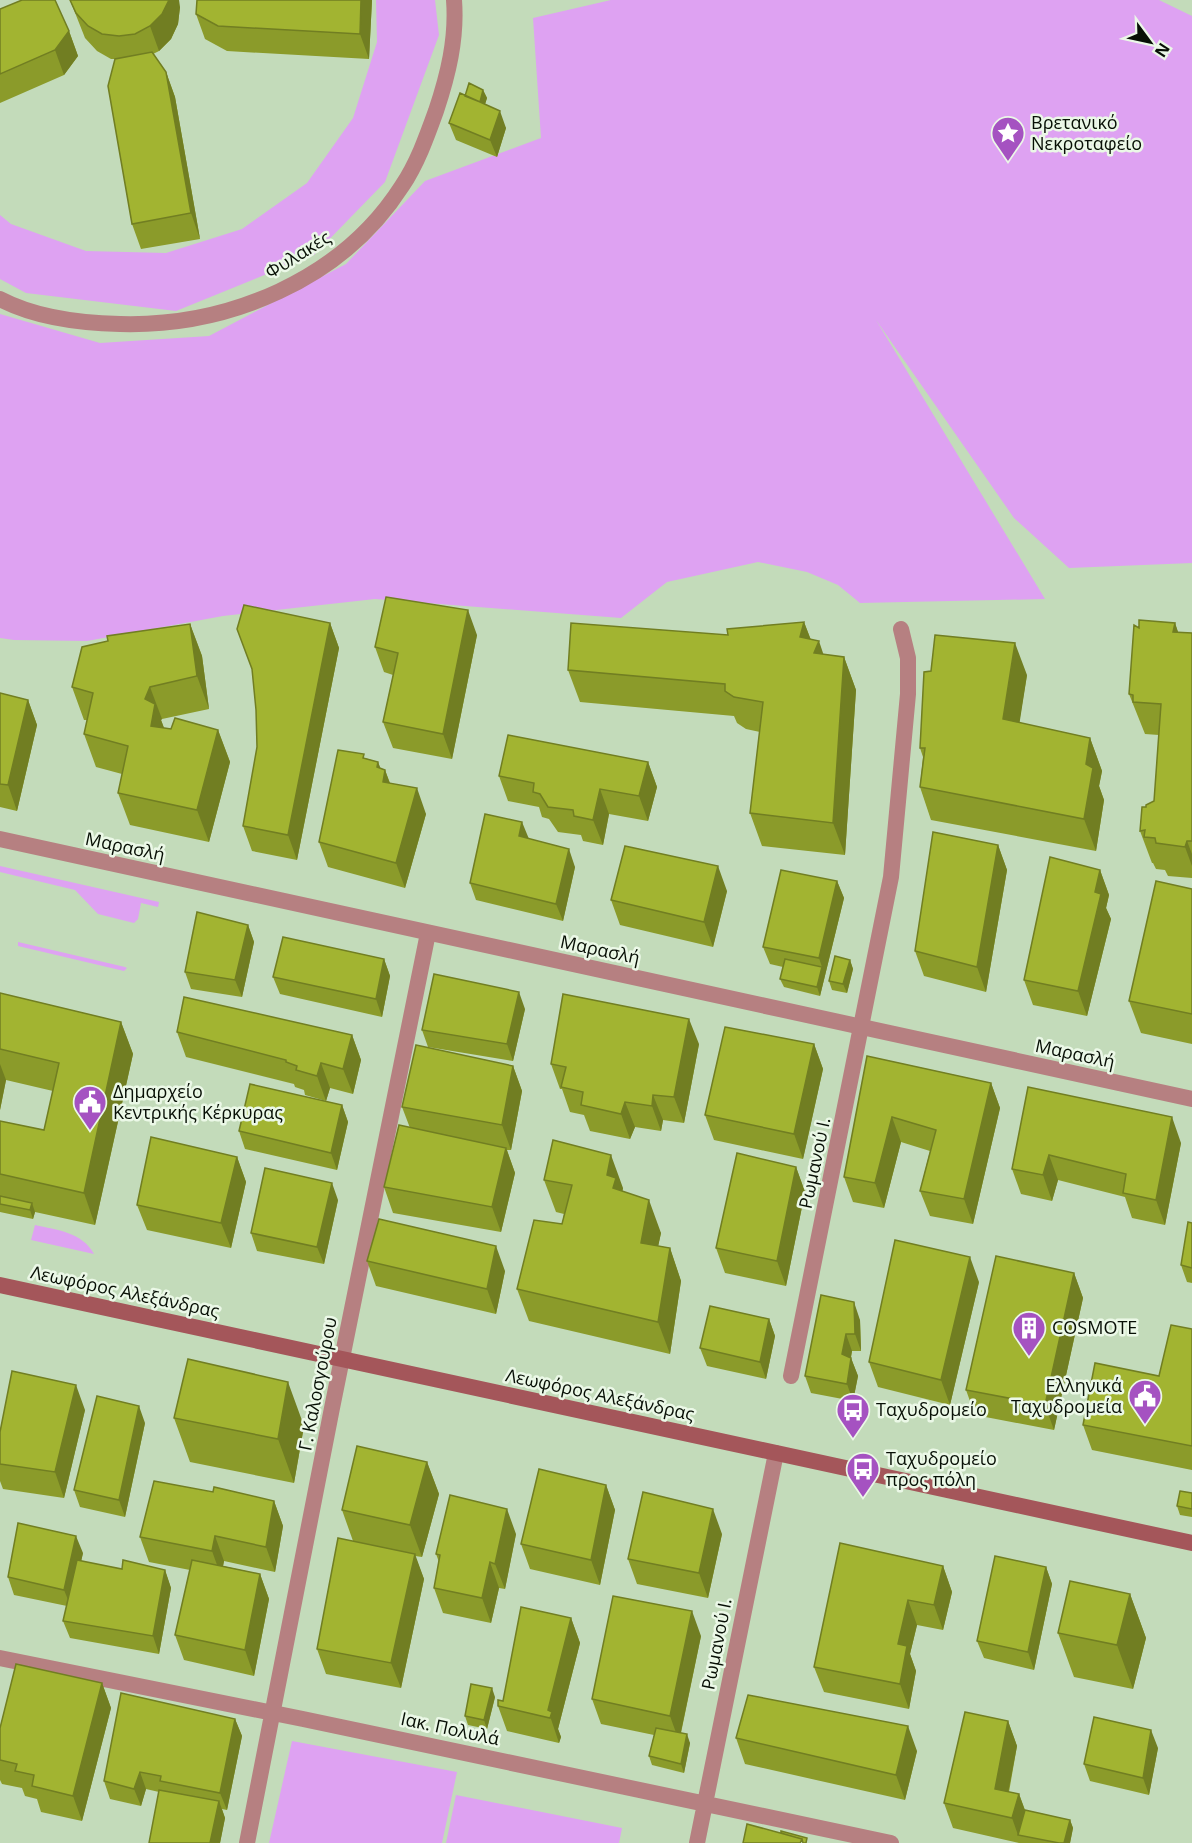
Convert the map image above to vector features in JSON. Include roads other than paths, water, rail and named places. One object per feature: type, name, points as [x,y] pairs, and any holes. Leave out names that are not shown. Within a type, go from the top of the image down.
[{"type":"main road","name":"Λεωφόρος Αλεξάνδρας","points":[[0,1285],[1192,1543]]},
{"type":"street","name":"Φυλακές","points":[[0,299],[15,307],[39,314],[73,320],[153,325],[200,318],[249,305],[303,279],[335,257],[372,225],[403,186],[428,132],[442,94],[453,50],[454,0]]},
{"type":"street","name":"Ρωμανού Ι.","points":[[791,1376],[886,909],[908,694],[908,658],[901,629]]},
{"type":"street","name":"Μαρασλή","points":[[0,839],[1192,1099]]},
{"type":"street","name":"Γ. Καλοσγούρου","points":[[248,1843],[428,933]]},
{"type":"street","name":"Ρωμανού Ι.","points":[[697,1843],[776,1453]]},
{"type":"street","name":"Ιακ. Πολυλά","points":[[0,1658],[705,1802],[891,1843]]},
{"type":"place","name":"Βρετανικό Νεκροταφείο","points":[[1008,162]]},
{"type":"place","name":"Δημαρχείο Κεντρικής Κέρκυρας","points":[[90,1131]]},
{"type":"place","name":"COSMOTE","points":[[1029,1357]]},
{"type":"place","name":"Ελληνικά Ταχυδρομεία","points":[[1145,1425]]},
{"type":"place","name":"Ταχυδρομείο","points":[[853,1439]]},
{"type":"place","name":"Ταχυδρομείο προς πόλη","points":[[863,1498]]}]
